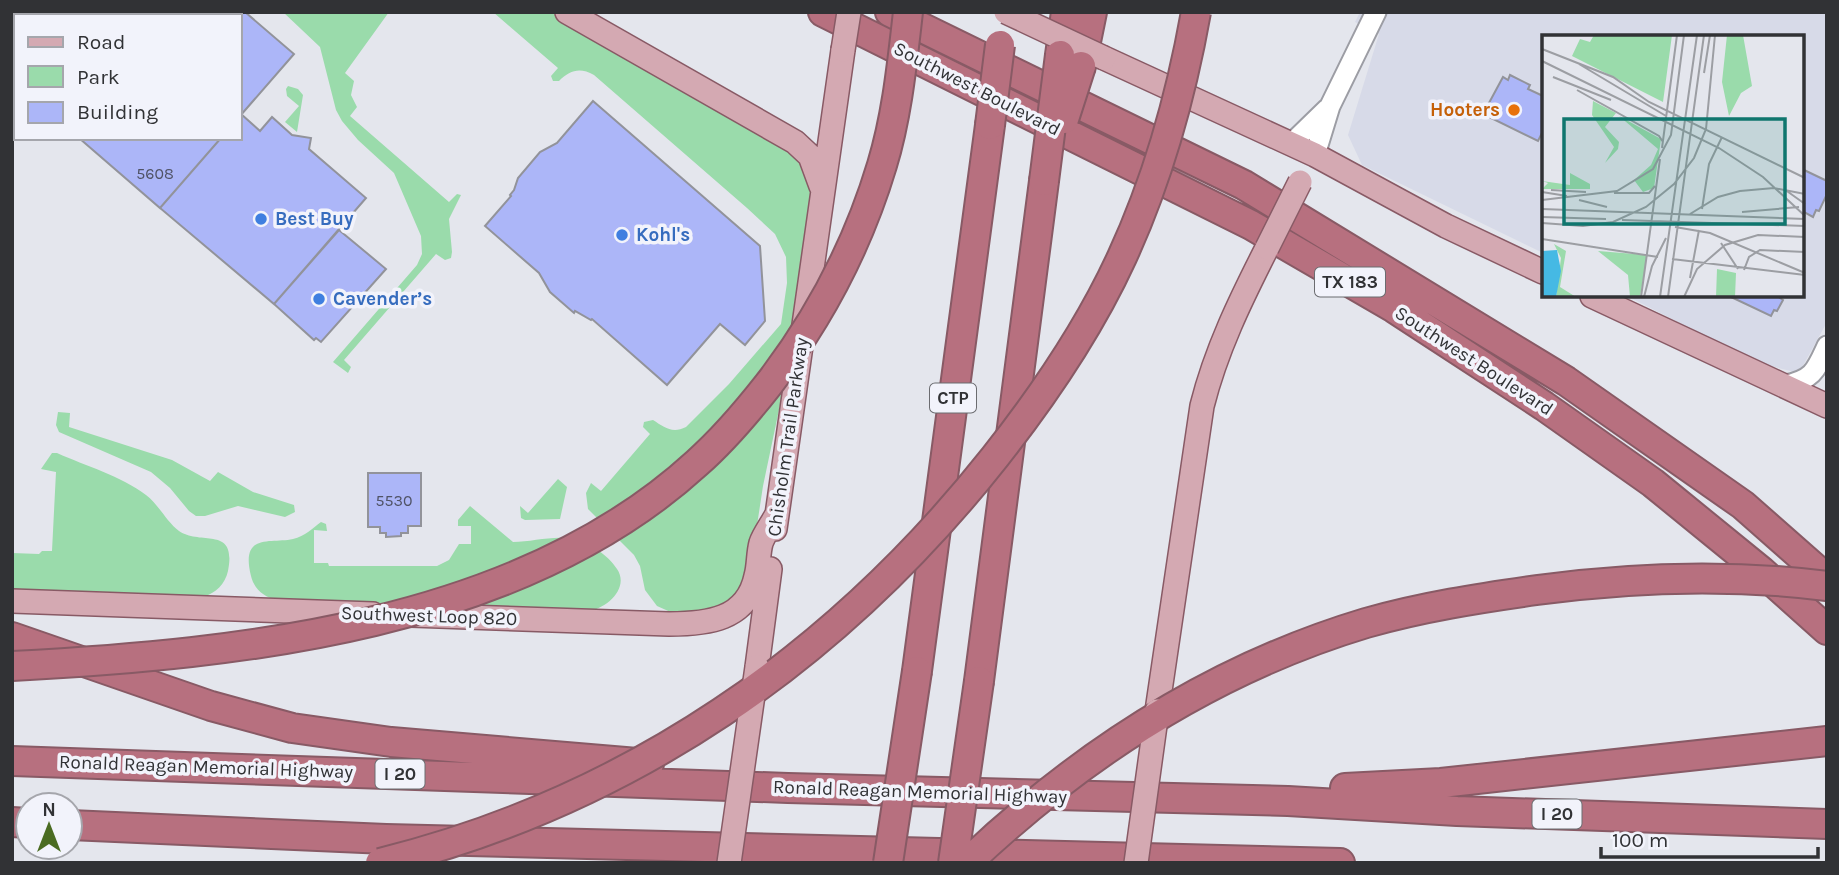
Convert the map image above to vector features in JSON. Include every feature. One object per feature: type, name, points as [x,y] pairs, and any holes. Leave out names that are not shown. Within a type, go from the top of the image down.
[{"type":"highway","name":"Southwest Boulevard","points":[[823,12],[1251,225],[1394,308],[1544,406],[1653,483],[1827,630]]},
{"type":"highway","name":"Southwest Boulevard","points":[[890,12],[1244,185],[1542,366],[1742,505],[1827,579]]},
{"type":"highway","points":[[903,12],[945,37]]},
{"type":"highway","points":[[12,666],[106,661],[202,651],[305,635],[411,611],[481,590],[531,569],[590,539],[648,503],[698,463],[740,419],[796,347],[829,293],[860,228],[882,166],[894,115],[908,12]]},
{"type":"highway","name":"CTP","points":[[888,863],[917,671],[1006,12]]},
{"type":"highway","points":[[1066,12],[1082,60]]},
{"type":"highway","points":[[953,863],[1044,181],[1082,60],[1092,12]]},
{"type":"highway","points":[[383,851],[456,841],[505,824],[575,794],[651,755],[742,698],[814,645],[855,610],[919,547],[950,513],[1024,420],[1067,357],[1107,289],[1158,167],[1182,83],[1196,12]]},
{"type":"highway","points":[[967,863],[1059,782],[1143,723],[1231,676],[1326,636],[1379,620],[1466,601],[1596,583],[1721,579],[1827,586]]},
{"type":"highway","points":[[12,637],[211,706],[303,730],[391,742],[753,773],[788,788]]},
{"type":"highway","points":[[1288,801],[1320,788],[1441,783],[1827,741]]},
{"type":"highway","name":"Ronald Reagan Memorial Highway","points":[[12,761],[788,788],[1288,801],[1457,811],[1827,824]]},
{"type":"highway","points":[[84,826],[383,851],[546,858],[594,863]]},
{"type":"highway","points":[[383,851],[1340,863]]},
{"type":"main road","points":[[567,12],[795,142],[810,156],[822,193]]},
{"type":"main road","name":"Chisholm Trail Parkway","points":[[729,863],[849,12]]},
{"type":"main road","points":[[1006,12],[1082,60],[1292,144],[1446,226],[1542,272]]},
{"type":"main road","points":[[1136,863],[1202,406],[1208,380],[1221,345],[1315,155]]},
{"type":"main road","points":[[1596,298],[1827,405]]},
{"type":"main road","name":"Southwest Loop 820","points":[[12,601],[693,624],[725,618],[740,608],[750,595],[756,578],[761,543],[777,514]]},
{"type":"street","points":[[1315,155],[1330,106],[1376,12]]},
{"type":"street","points":[[1292,144],[1330,106]]},
{"type":"street","points":[[1785,385],[1808,378],[1816,369],[1827,346]]},
{"type":"shaded area","points":[[1360,12],[1827,12],[1827,322],[1799,373],[1758,363],[1631,298],[1804,298],[1804,35],[1542,35],[1542,253],[1362,165],[1348,135],[1379,34],[1355,22]]},
{"type":"green space","points":[[283,12],[389,12],[345,73],[354,81],[351,95],[357,107],[350,116],[449,202],[457,194],[461,195],[449,219],[451,258],[445,260],[436,254],[344,360],[351,367],[348,373],[333,362],[417,265],[422,254],[421,236],[394,173],[358,140],[336,110],[320,47]]},
{"type":"green space","points":[[493,12],[550,12],[795,149],[812,188],[784,386],[763,486],[749,578],[726,609],[675,614],[657,606],[645,590],[640,566],[634,555],[588,509],[586,493],[591,483],[601,491],[650,434],[643,427],[644,422],[653,420],[672,430],[686,427],[729,384],[781,324],[787,283],[786,257],[775,234],[594,75],[575,71],[559,81],[553,81],[551,76],[558,68]]},
{"type":"green space","points":[[288,86],[298,89],[303,95],[297,132],[285,122],[299,106],[287,96]]},
{"type":"green space","points":[[58,412],[70,413],[69,427],[172,460],[210,481],[218,472],[253,492],[294,505],[295,512],[285,517],[238,506],[196,516],[151,472],[59,432],[56,425]]},
{"type":"green space","points":[[52,453],[136,488],[151,499],[179,531],[222,542],[227,547],[229,557],[227,576],[222,584],[203,597],[12,591],[12,553],[39,554],[42,551],[52,551],[56,472],[41,469]]},
{"type":"green space","points":[[558,479],[567,487],[560,519],[521,518],[520,506],[528,513]]},
{"type":"green space","points":[[470,506],[513,542],[566,538],[592,546],[617,569],[620,576],[618,590],[609,602],[588,611],[277,600],[260,592],[252,581],[249,562],[254,546],[267,541],[297,538],[321,522],[326,524],[327,531],[314,530],[314,563],[328,563],[329,566],[437,566],[449,560],[459,544],[471,544],[471,526],[458,526],[458,520]]},
{"type":"building","points":[[12,12],[245,12],[294,54],[242,114],[242,14],[14,14],[14,84]]},
{"type":"building","name":"Hooters","points":[[1510,75],[1530,85],[1528,89],[1542,96],[1542,133],[1538,141],[1483,114],[1503,77],[1508,80]]},
{"type":"building","name":"Kohl's","points":[[593,101],[760,246],[765,321],[745,345],[720,324],[667,385],[592,319],[575,311],[574,313],[550,292],[539,273],[485,226],[511,196],[518,178],[540,152],[557,143]]},
{"type":"building","name":"Best Buy","points":[[242,115],[260,131],[272,117],[292,135],[311,138],[309,149],[366,198],[274,304],[160,208],[219,140],[242,140]]},
{"type":"building","points":[[81,140],[219,140],[160,208]]},
{"type":"building","points":[[1804,170],[1827,181],[1827,194],[1813,217],[1804,212]]},
{"type":"building","points":[[339,230],[386,269],[321,342],[316,338],[314,340],[274,304]]},
{"type":"building","points":[[1733,298],[1780,298],[1783,300],[1771,316]]},
{"type":"building","points":[[368,473],[421,473],[421,526],[408,526],[408,533],[386,537],[386,533],[380,533],[380,527],[368,527]]},
{"type":"place","name":"Hooters","points":[[1514,110]]},
{"type":"place","name":"Best Buy","points":[[261,219]]},
{"type":"place","name":"Kohl's","points":[[622,235]]},
{"type":"place","name":"Cavender’s","points":[[319,299]]}]
